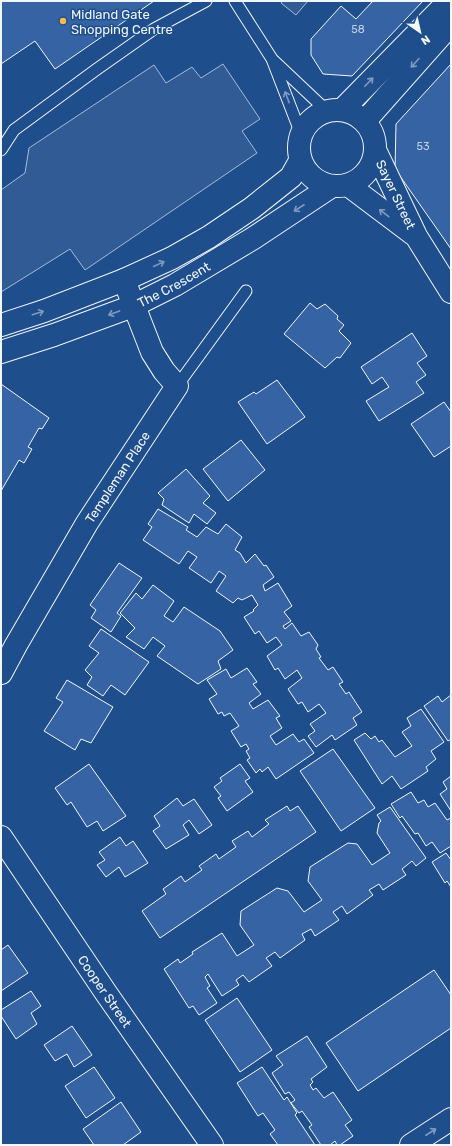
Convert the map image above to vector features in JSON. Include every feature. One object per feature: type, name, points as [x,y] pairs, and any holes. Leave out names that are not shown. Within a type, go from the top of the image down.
[{"type":"street","points":[[340,186],[322,184],[312,178],[305,171],[300,161],[298,152],[301,134],[307,124],[316,116],[335,110],[449,1]]},
{"type":"street","points":[[365,121],[451,24]]},
{"type":"street","points":[[335,110],[354,114],[365,121],[371,130],[375,141],[376,152]]},
{"type":"street","name":"The Crescent","points":[[1,352],[54,335],[134,306],[175,285],[340,186],[358,181],[367,173],[373,163],[376,152]]},
{"type":"street","name":"Sayer Street","points":[[376,152],[416,236],[451,292]]},
{"type":"street","name":"The Crescent","points":[[1,325],[44,311],[124,280],[172,258],[209,237],[252,208],[291,177],[300,161]]},
{"type":"street","name":"Sayer Street","points":[[340,186],[416,236]]},
{"type":"street","points":[[124,280],[152,352],[176,386]]},
{"type":"street","name":"Templeman Place","points":[[1,673],[87,523],[176,386]]},
{"type":"street","name":"Cooper Street","points":[[1,837],[106,993],[212,1145]]},
{"type":"street","points":[[411,1145],[451,1119]]},
{"type":"lane","points":[[1,150],[14,130],[97,69],[154,29],[206,1]]},
{"type":"lane","points":[[235,1],[272,59],[301,134]]},
{"type":"lane","points":[[272,59],[335,110]]},
{"type":"lane","points":[[176,386],[246,291]]},
{"type":"shaded area","points":[[283,1],[308,1],[296,15],[281,3]]},
{"type":"shaded area","points":[[223,64],[260,119],[242,131],[257,153],[85,270],[70,249],[1,292],[1,190],[25,173],[29,148],[154,65],[166,83],[192,67],[201,78]]},
{"type":"building","name":"Midland Gate Shopping Centre","points":[[1,1],[154,1],[55,69],[35,41],[1,64]]},
{"type":"building","points":[[373,1],[423,1],[352,76],[323,74],[311,55],[311,39],[341,6],[356,19]]},
{"type":"building","points":[[451,64],[451,249],[395,169],[396,124]]},
{"type":"building","points":[[310,303],[317,309],[325,304],[338,316],[337,319],[344,325],[339,331],[351,343],[340,358],[337,357],[325,368],[284,334]]},
{"type":"building","points":[[412,333],[427,356],[417,363],[426,375],[416,382],[424,393],[379,421],[366,401],[389,387],[382,377],[372,384],[361,367]]},
{"type":"building","points":[[277,380],[305,417],[267,444],[238,402],[254,392],[256,394]]},
{"type":"building","points":[[1,384],[49,418],[42,429],[39,428],[28,447],[32,449],[24,463],[19,460],[1,491]]},
{"type":"building","points":[[444,402],[451,412],[451,446],[434,457],[411,424]]},
{"type":"building","points":[[241,440],[265,470],[228,501],[203,469]]},
{"type":"building","points":[[186,469],[210,496],[203,503],[216,513],[207,524],[194,514],[189,523],[162,505],[164,499],[158,493]]},
{"type":"building","points":[[158,509],[188,527],[186,530],[197,537],[206,527],[218,534],[226,524],[242,537],[235,550],[240,553],[246,563],[255,554],[264,566],[266,565],[274,577],[263,585],[265,591],[278,583],[292,606],[284,612],[291,621],[283,626],[285,629],[292,623],[301,636],[309,632],[318,645],[316,649],[321,657],[319,658],[328,670],[333,667],[343,682],[339,684],[346,694],[349,692],[362,712],[353,718],[357,725],[335,740],[332,735],[316,747],[308,736],[315,731],[310,724],[326,713],[319,704],[308,712],[302,702],[298,704],[288,689],[302,678],[297,670],[285,679],[278,668],[275,670],[267,656],[282,645],[276,637],[267,643],[259,631],[255,634],[244,617],[254,611],[253,610],[258,605],[252,595],[242,600],[238,598],[233,603],[216,591],[226,576],[219,571],[211,583],[189,568],[197,557],[188,551],[179,564],[143,540],[152,527],[148,524]]},
{"type":"building","points":[[119,563],[142,578],[117,613],[121,616],[111,632],[91,618],[96,610],[90,605]]},
{"type":"building","points":[[153,585],[174,601],[164,616],[173,622],[184,607],[220,631],[233,650],[218,661],[221,669],[198,684],[157,656],[165,646],[153,637],[144,649],[126,637],[135,628],[120,613],[136,593],[142,599]]},
{"type":"building","points":[[101,629],[149,662],[125,695],[111,685],[103,696],[87,685],[92,677],[85,670],[99,653],[89,646]]},
{"type":"building","points":[[247,668],[257,682],[253,684],[261,694],[249,703],[253,709],[268,700],[280,716],[276,718],[282,728],[270,736],[276,745],[293,734],[299,742],[304,739],[314,753],[276,779],[268,767],[262,772],[260,769],[256,773],[247,760],[250,758],[246,751],[249,749],[246,744],[241,747],[231,731],[239,726],[230,713],[224,716],[222,712],[218,714],[209,699],[217,694],[207,680],[226,669],[231,678]]},
{"type":"building","points":[[67,680],[113,707],[91,743],[81,739],[75,750],[44,731],[63,702],[56,698]]},
{"type":"building","points":[[451,695],[451,739],[448,741],[424,706],[438,696],[442,702]]},
{"type":"building","points":[[421,709],[444,742],[431,751],[436,759],[426,767],[428,771],[401,789],[392,776],[382,784],[354,740],[365,733],[371,739],[375,736],[379,742],[382,740],[395,757],[412,746],[402,732],[411,726],[407,718]]},
{"type":"building","points":[[333,749],[375,808],[341,831],[300,771]]},
{"type":"building","points":[[89,764],[126,816],[103,831],[97,821],[87,827],[71,802],[67,805],[55,788]]},
{"type":"building","points":[[240,764],[250,778],[245,781],[253,792],[227,811],[218,798],[221,796],[214,787],[222,781],[220,778]]},
{"type":"building","points":[[451,776],[451,811],[440,794],[447,789],[443,782]]},
{"type":"building","points":[[411,792],[418,803],[424,800],[428,807],[435,803],[447,820],[451,818],[451,846],[440,853],[432,842],[426,846],[418,833],[415,834],[402,816],[400,818],[391,804]]},
{"type":"building","points":[[177,798],[183,806],[194,799],[212,825],[199,834],[189,820],[183,825],[189,835],[166,849],[153,831],[160,826],[154,816]]},
{"type":"building","points":[[287,806],[290,811],[298,806],[316,832],[160,938],[142,911],[166,894],[163,889],[181,876],[185,882],[202,870],[199,866],[216,854],[219,859],[236,847],[232,841],[248,831],[252,837],[269,824],[265,820]]},
{"type":"building","points":[[390,807],[426,858],[416,866],[412,861],[402,869],[406,875],[383,890],[379,884],[369,890],[373,895],[347,914],[342,906],[333,912],[339,920],[315,936],[311,929],[302,934],[305,940],[280,958],[275,952],[266,958],[272,966],[249,982],[243,975],[236,980],[239,985],[222,996],[208,974],[205,977],[210,986],[207,988],[217,1003],[199,1015],[193,1006],[189,1008],[164,969],[178,959],[180,963],[193,954],[192,952],[222,933],[237,956],[254,945],[240,925],[241,911],[277,888],[288,891],[304,912],[322,900],[308,881],[310,867],[348,843],[357,844],[372,865],[390,853],[377,833],[379,823],[381,821],[377,815]]},
{"type":"building","points":[[120,837],[126,846],[133,841],[148,863],[125,877],[119,867],[106,877],[97,865],[105,860],[99,852]]},
{"type":"building","points":[[446,853],[451,860],[451,887],[447,881],[445,883],[432,862]]},
{"type":"building","points":[[8,945],[28,973],[1,991],[1,950]]},
{"type":"building","points":[[434,970],[451,995],[451,1028],[358,1091],[326,1043]]},
{"type":"building","points":[[31,991],[41,1006],[31,1013],[37,1024],[16,1039],[1,1016],[1,1010]]},
{"type":"building","points":[[237,998],[272,1050],[240,1072],[205,1020]]},
{"type":"building","points":[[72,1026],[92,1055],[74,1067],[67,1054],[55,1061],[44,1045]]},
{"type":"building","points":[[307,1036],[327,1067],[311,1079],[313,1082],[310,1085],[313,1090],[316,1088],[324,1098],[333,1092],[352,1120],[345,1125],[353,1136],[340,1145],[337,1145],[335,1141],[330,1145],[321,1145],[309,1127],[312,1125],[302,1111],[299,1113],[291,1103],[295,1100],[289,1092],[285,1094],[272,1073],[283,1065],[276,1056]]},
{"type":"building","points":[[94,1067],[115,1098],[86,1118],[65,1086]]},
{"type":"building","points":[[262,1067],[284,1100],[287,1097],[297,1113],[295,1115],[315,1145],[278,1145],[270,1134],[275,1130],[263,1113],[258,1116],[237,1083]]},
{"type":"building","points":[[121,1102],[141,1132],[123,1145],[94,1145],[83,1129]]},
{"type":"place","name":"Midland Gate Shopping Centre","points":[[63,21]]}]
